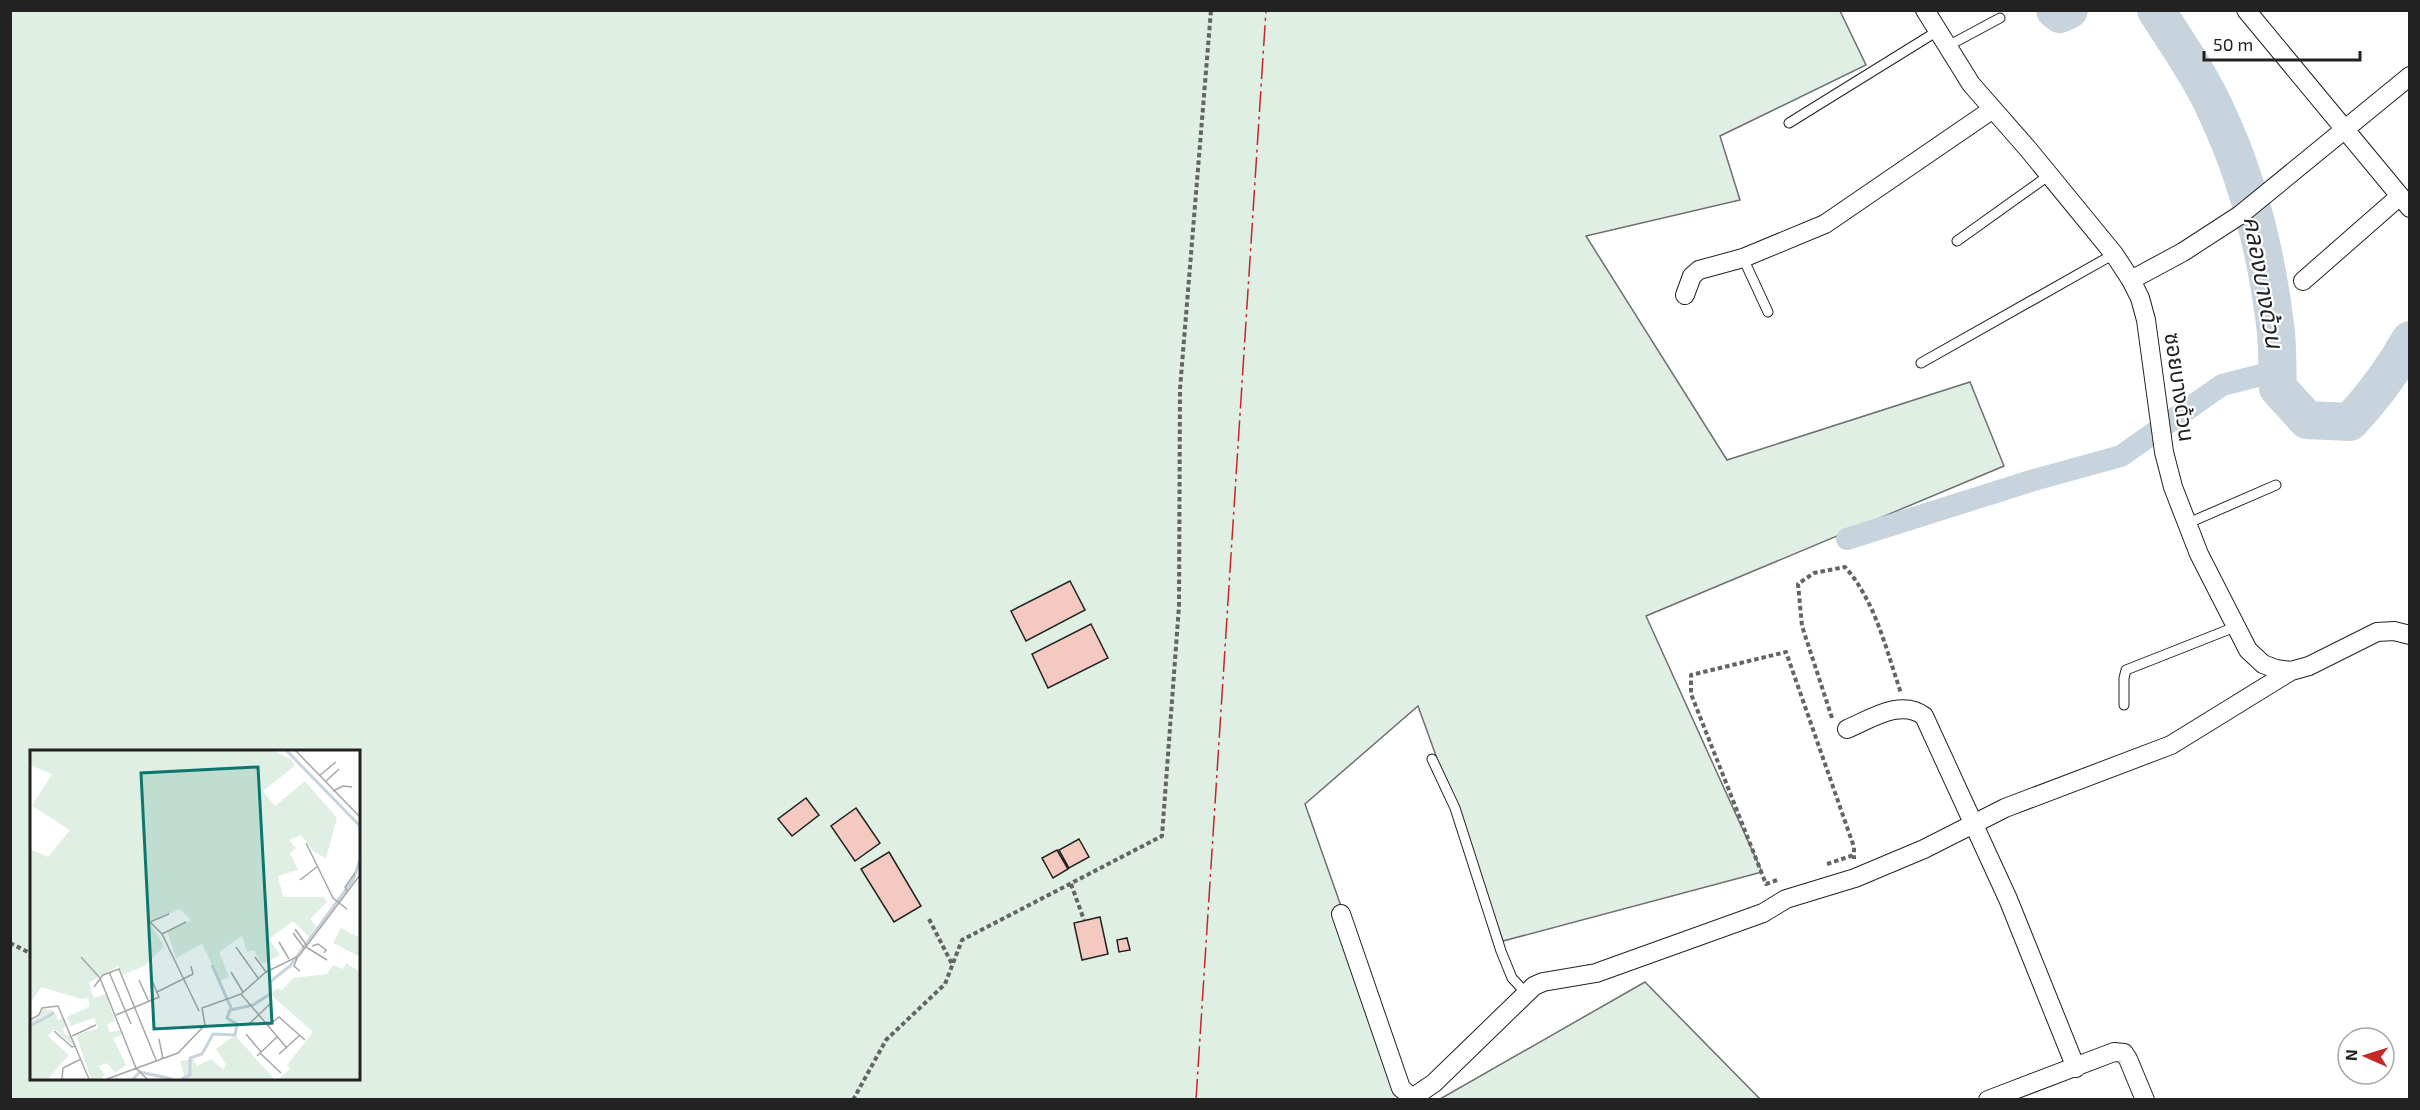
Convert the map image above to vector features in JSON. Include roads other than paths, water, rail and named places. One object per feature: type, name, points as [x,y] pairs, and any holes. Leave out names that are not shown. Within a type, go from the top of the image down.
[{"type":"street","name":"ซอยบางด้วน","points":[[1925,10],[1936,32],[1971,84],[2114,254],[2131,280],[2140,298],[2146,320],[2164,452],[2186,524],[2248,650],[2263,664],[2276,669],[2292,671]]},
{"type":"street","points":[[2247,10],[2404,202],[2302,282]]},
{"type":"street","points":[[2131,280],[2183,252],[2240,215],[2409,76]]},
{"type":"street","points":[[1685,295],[1692,276],[1700,270],[1743,258],[1825,224],[1993,109]]},
{"type":"street","points":[[1341,914],[1401,1088],[1409,1095],[1415,1096],[1434,1083],[1526,993],[1543,982],[1596,973],[1763,913],[1786,898],[1855,878],[1924,849],[2005,808],[2171,745],[2292,671],[2309,666],[2377,632],[2394,631],[2409,634]]},
{"type":"street","points":[[1847,729],[1889,711],[1906,708],[1924,716],[1972,825],[2008,899],[2076,1068]]},
{"type":"street","points":[[1988,1100],[2114,1052],[2124,1053],[2145,1100]]},
{"type":"lane","points":[[1946,47],[2000,18]]},
{"type":"lane","points":[[1789,123],[1936,32]]},
{"type":"lane","points":[[1957,241],[2048,176]]},
{"type":"lane","points":[[1921,363],[2114,254]]},
{"type":"lane","points":[[1743,258],[1768,312]]},
{"type":"lane","points":[[2186,524],[2276,485]]},
{"type":"lane","points":[[2124,705],[2126,670],[2235,627]]},
{"type":"lane","points":[[1432,759],[1455,808],[1501,951],[1512,978],[1526,993]]},
{"type":"waterway","name":"คลองบางด้วน","points":[[2055,10],[2060,14],[2069,10]]},
{"type":"waterway","name":"คลองบางด้วน","points":[[2156,10],[2204,86],[2228,138],[2247,190],[2261,243],[2271,297],[2277,340],[2278,388],[2307,420],[2350,422],[2382,383],[2410,340]]},
{"type":"waterway","points":[[1847,539],[2034,480],[2121,456],[2222,385],[2277,371]]}]
